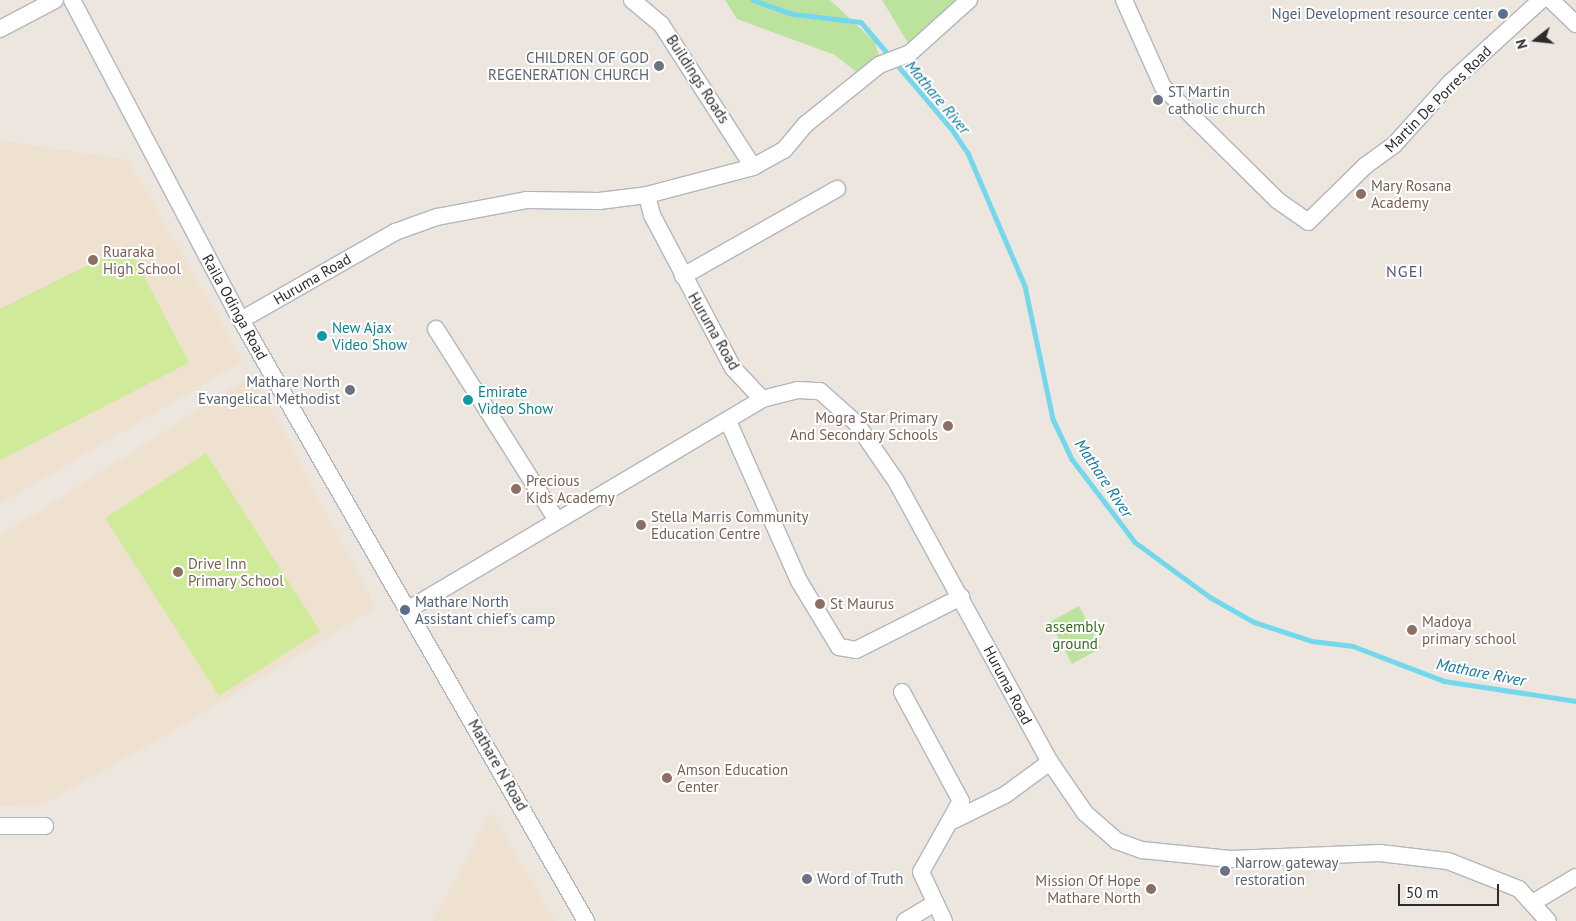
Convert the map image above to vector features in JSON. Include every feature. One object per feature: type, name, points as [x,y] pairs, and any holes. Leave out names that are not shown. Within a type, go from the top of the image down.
[{"type":"street","points":[[0,29],[55,0]]},
{"type":"street","name":"Raila Odinga Road","points":[[72,0],[241,320],[409,609]]},
{"type":"street","name":"Buildings Roads","points":[[632,0],[661,24],[754,167]]},
{"type":"street","name":"Huruma Road","points":[[241,320],[395,232],[438,217],[527,200],[599,201],[647,195],[754,167],[784,150],[806,124],[879,65],[897,60],[969,0]]},
{"type":"street","name":"Martin De Porres Road","points":[[1124,0],[1163,87],[1278,200],[1308,222],[1364,166],[1394,145],[1450,83],[1541,0]]},
{"type":"street","points":[[1551,0],[1576,24]]},
{"type":"street","points":[[683,276],[837,189]]},
{"type":"street","name":"Huruma Road","points":[[647,195],[652,215],[733,368],[762,399],[798,390],[820,391],[856,423],[896,480],[1050,762],[1100,829],[1142,850],[1232,859],[1380,853],[1430,858],[1480,870],[1519,888],[1534,902],[1548,921]]},
{"type":"street","points":[[436,329],[556,519]]},
{"type":"street","points":[[409,609],[556,519],[728,421],[762,399]]},
{"type":"street","points":[[728,421],[795,573],[839,647],[856,650],[961,597]]},
{"type":"street","name":"Mathare N Road","points":[[409,609],[586,921]]},
{"type":"street","points":[[902,692],[958,794],[960,806],[954,820],[921,872],[933,904],[944,921]]},
{"type":"street","points":[[954,820],[1005,795],[1050,762]]},
{"type":"street","points":[[0,826],[45,826]]},
{"type":"street","points":[[1534,902],[1576,877]]},
{"type":"street","points":[[905,921],[933,904]]},
{"type":"shaded area","name":"Ruaraka High School","points":[[0,140],[128,160],[243,361],[0,504]]},
{"type":"shaded area","name":"Drive Inn Primary School","points":[[253,375],[376,608],[180,727],[44,804],[0,806],[0,536]]},
{"type":"shaded area","points":[[491,812],[555,921],[433,921]]},
{"type":"green space","points":[[725,0],[830,0],[875,42],[879,56],[860,75],[835,55],[737,19]]},
{"type":"green space","points":[[882,0],[961,0],[908,43]]},
{"type":"green space","points":[[128,245],[189,363],[0,460],[0,309]]},
{"type":"green space","points":[[206,453],[320,631],[219,696],[105,518]]},
{"type":"green space","name":"assembly ground","points":[[1079,606],[1101,648],[1072,664],[1050,622]]},
{"type":"waterway","name":"Mathare River","points":[[753,0],[793,14],[861,22],[951,128],[968,153],[1025,286],[1053,419],[1072,459],[1135,542],[1210,597],[1254,622],[1312,641],[1353,646],[1444,681],[1576,701]]},
{"type":"place","name":"Ngei Development resource center","points":[[1503,14]]},
{"type":"place","name":"CHILDREN OF GOD REGENERATION CHURCH","points":[[659,66]]},
{"type":"place","name":"ST Martin catholic church","points":[[1158,100]]},
{"type":"place","name":"Mary Rosana Academy","points":[[1361,194]]},
{"type":"place","name":"Ruaraka High School","points":[[93,260]]},
{"type":"place","name":"New Ajax Video Show","points":[[322,336]]},
{"type":"place","name":"Mathare North Evangelical Methodist","points":[[350,390]]},
{"type":"place","name":"Emirate Video Show","points":[[468,400]]},
{"type":"place","name":"Mogra Star Primary And Secondary Schools","points":[[948,426]]},
{"type":"place","name":"Precious Kids Academy","points":[[516,489]]},
{"type":"place","name":"Stella Marris Community Education Centre","points":[[641,525]]},
{"type":"place","name":"Drive Inn Primary School","points":[[178,572]]},
{"type":"place","name":"St Maurus","points":[[820,604]]},
{"type":"place","name":"Mathare North Assistant chief's camp","points":[[405,610]]},
{"type":"place","name":"Madoya primary school","points":[[1412,630]]},
{"type":"place","name":"Amson Education Center","points":[[667,778]]},
{"type":"place","name":"Narrow gateway restoration","points":[[1225,871]]},
{"type":"place","name":"Word of Truth","points":[[807,879]]},
{"type":"place","name":"Mission Of Hope Mathare North","points":[[1151,889]]},
{"type":"district","name":"NGEI","points":[[1405,271]]}]
